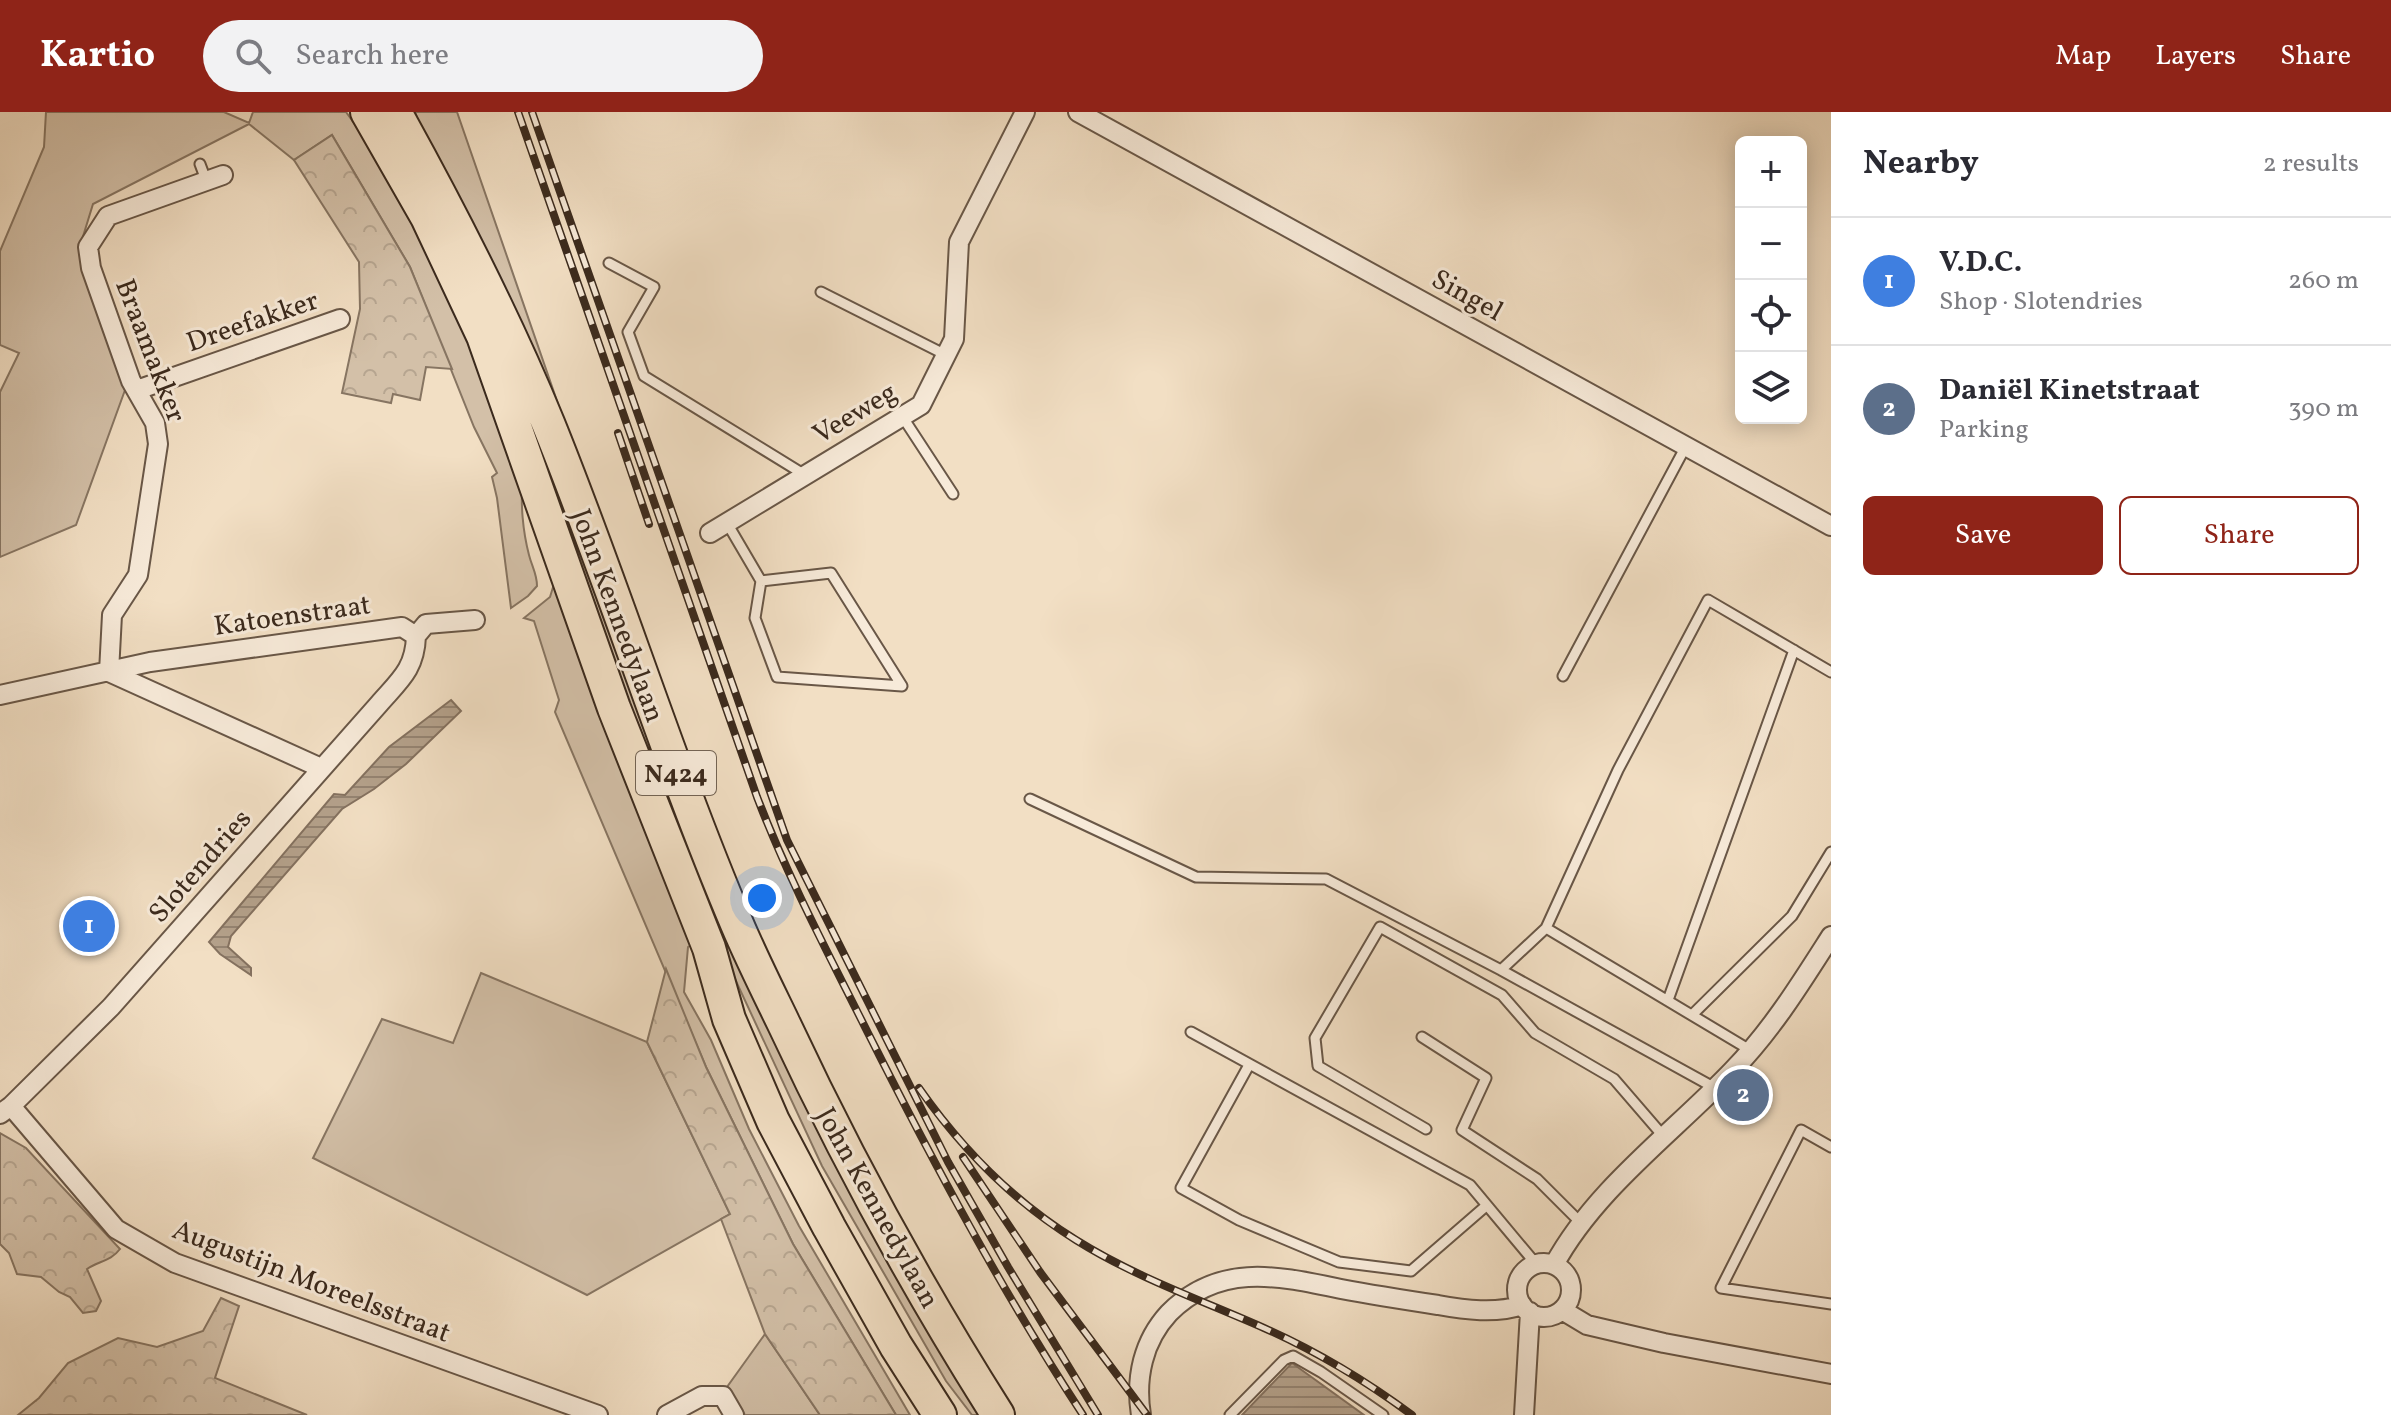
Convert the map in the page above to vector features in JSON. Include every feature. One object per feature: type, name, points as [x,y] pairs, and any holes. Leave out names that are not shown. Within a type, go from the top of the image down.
[{"type":"highway","name":"John Kennedylaan","points":[[367,112],[427,217],[483,336],[614,708],[709,948],[729,1019],[773,1121],[896,1346],[940,1415]]},
{"type":"highway","name":"John Kennedylaan","points":[[395,112],[476,262],[548,423],[672,763],[738,926],[816,1092],[873,1201],[998,1415]]},
{"type":"street","name":"Veeweg","points":[[710,533],[921,405],[954,339],[959,242],[1025,112]]},
{"type":"street","name":"Singel","points":[[1078,112],[1831,526]]},
{"type":"street","name":"Braamakker","points":[[109,672],[112,615],[138,575],[158,444],[155,423],[131,381],[91,268],[88,247],[108,216],[210,173]]},
{"type":"street","name":"Dreefakker","points":[[137,390],[340,319]]},
{"type":"street","points":[[416,636],[426,624],[475,620]]},
{"type":"street","name":"Katoenstraat","points":[[0,695],[150,662],[402,627],[416,636]]},
{"type":"street","name":"Slotendries","points":[[6,1110],[111,1007],[409,669],[415,655],[416,636]]},
{"type":"street","points":[[109,672],[321,768]]},
{"type":"street","points":[[1524,1415],[1526,1309],[1518,1290],[1522,1275],[1545,1264],[1750,1050],[1787,1005],[1831,936]]},
{"type":"street","name":"Augustijn Moreelsstraat","points":[[6,1110],[116,1229],[175,1263],[598,1415]]},
{"type":"street","points":[[1141,1415],[1140,1372],[1151,1339],[1165,1318],[1188,1296],[1221,1281],[1272,1276],[1467,1310],[1526,1309],[1546,1316],[1562,1310],[1568,1303],[1571,1285],[1568,1276],[1545,1264]]},
{"type":"street","points":[[1562,1310],[1587,1325],[1664,1343],[1831,1374]]},
{"type":"street","points":[[667,1415],[702,1396],[723,1396],[734,1415]]},
{"type":"lane","points":[[609,263],[654,287],[628,332],[644,376],[805,475]]},
{"type":"lane","points":[[821,292],[946,355]]},
{"type":"lane","points":[[902,416],[953,494]]},
{"type":"lane","points":[[1563,676],[1686,446]]},
{"type":"lane","points":[[727,523],[761,581],[755,618],[777,677],[902,686],[831,573],[761,581]]},
{"type":"lane","points":[[1501,970],[1546,928],[1618,770],[1708,600],[1831,672]]},
{"type":"lane","points":[[1668,1000],[1794,650]]},
{"type":"lane","points":[[1030,799],[1196,877],[1326,879],[1501,970],[1715,1088]]},
{"type":"lane","points":[[1692,1015],[1792,916],[1831,852]]},
{"type":"lane","points":[[1426,1129],[1318,1066],[1315,1038],[1380,927],[1502,995],[1535,1033],[1614,1079],[1664,1137]]},
{"type":"lane","points":[[1546,928],[1750,1050]]},
{"type":"lane","points":[[1191,1032],[1470,1185],[1486,1206],[1545,1264]]},
{"type":"lane","points":[[1422,1037],[1486,1078],[1462,1130],[1537,1179],[1582,1224]]},
{"type":"lane","points":[[1249,1065],[1181,1188],[1239,1220],[1339,1262],[1411,1271],[1486,1206]]},
{"type":"lane","points":[[1831,1147],[1801,1130],[1721,1288],[1831,1304]]},
{"type":"lane","points":[[1230,1415],[1284,1360],[1293,1356],[1383,1415]]},
{"type":"green space","points":[[46,112],[224,112],[249,123],[253,112],[346,112],[379,158],[441,269],[523,479],[524,527],[537,586],[528,596],[511,608],[492,477],[497,473],[474,427],[410,267],[332,135],[294,160],[249,124],[93,204],[81,243],[125,390],[76,525],[0,557],[0,392],[19,353],[0,345],[0,251],[44,147]]},
{"type":"green space","points":[[415,112],[457,112],[593,505],[427,146]]},
{"type":"green space","points":[[332,135],[410,267],[452,369],[426,367],[420,400],[393,394],[391,403],[342,393],[360,309],[359,262],[294,160]]},
{"type":"green space","points":[[486,299],[632,685],[988,1415],[972,1415],[946,1381],[822,1166],[722,951],[649,770]]},
{"type":"green space","points":[[554,584],[695,943],[688,947],[684,992],[711,1040],[749,1129],[799,1226],[910,1415],[896,1415],[793,1244],[706,1067],[555,712],[559,700],[534,621],[524,618],[550,597]]},
{"type":"green space","points":[[666,969],[706,1067],[793,1244],[896,1415],[820,1415],[765,1334],[721,1219],[730,1214],[647,1042]]},
{"type":"green space","points":[[481,973],[647,1042],[730,1214],[587,1295],[313,1158],[382,1019],[453,1043]]},
{"type":"green space","points":[[0,1133],[26,1148],[120,1249],[87,1269],[101,1301],[96,1311],[83,1313],[70,1297],[41,1277],[17,1274],[9,1253],[0,1244]]},
{"type":"green space","points":[[221,1298],[239,1306],[215,1378],[307,1415],[18,1415],[39,1398],[68,1363],[118,1338],[157,1347],[203,1331]]},
{"type":"green space","points":[[765,1334],[820,1415],[745,1415],[727,1387]]},
{"type":"shaded area","points":[[451,700],[461,711],[406,764],[342,809],[231,936],[228,947],[251,968],[251,975],[220,954],[209,942],[334,794],[345,795],[389,747]]},
{"type":"shaded area","points":[[1292,1363],[1364,1415],[1242,1415]]},
{"type":"railway","points":[[518,112],[757,797],[782,857],[944,1179],[997,1275],[1083,1415]]},
{"type":"railway","points":[[532,112],[787,840],[948,1162],[1098,1415]]},
{"type":"railway","points":[[618,433],[649,524]]},
{"type":"railway","points":[[919,1088],[952,1132],[990,1172],[1053,1225],[1121,1265],[1303,1347],[1359,1379],[1412,1415]]},
{"type":"railway","points":[[963,1157],[1040,1272],[1147,1415]]},
{"type":"place","name":"V.D.C.","points":[[89,926]]},
{"type":"place","name":"Daniël Kinetstraat","points":[[1743,1095]]}]
